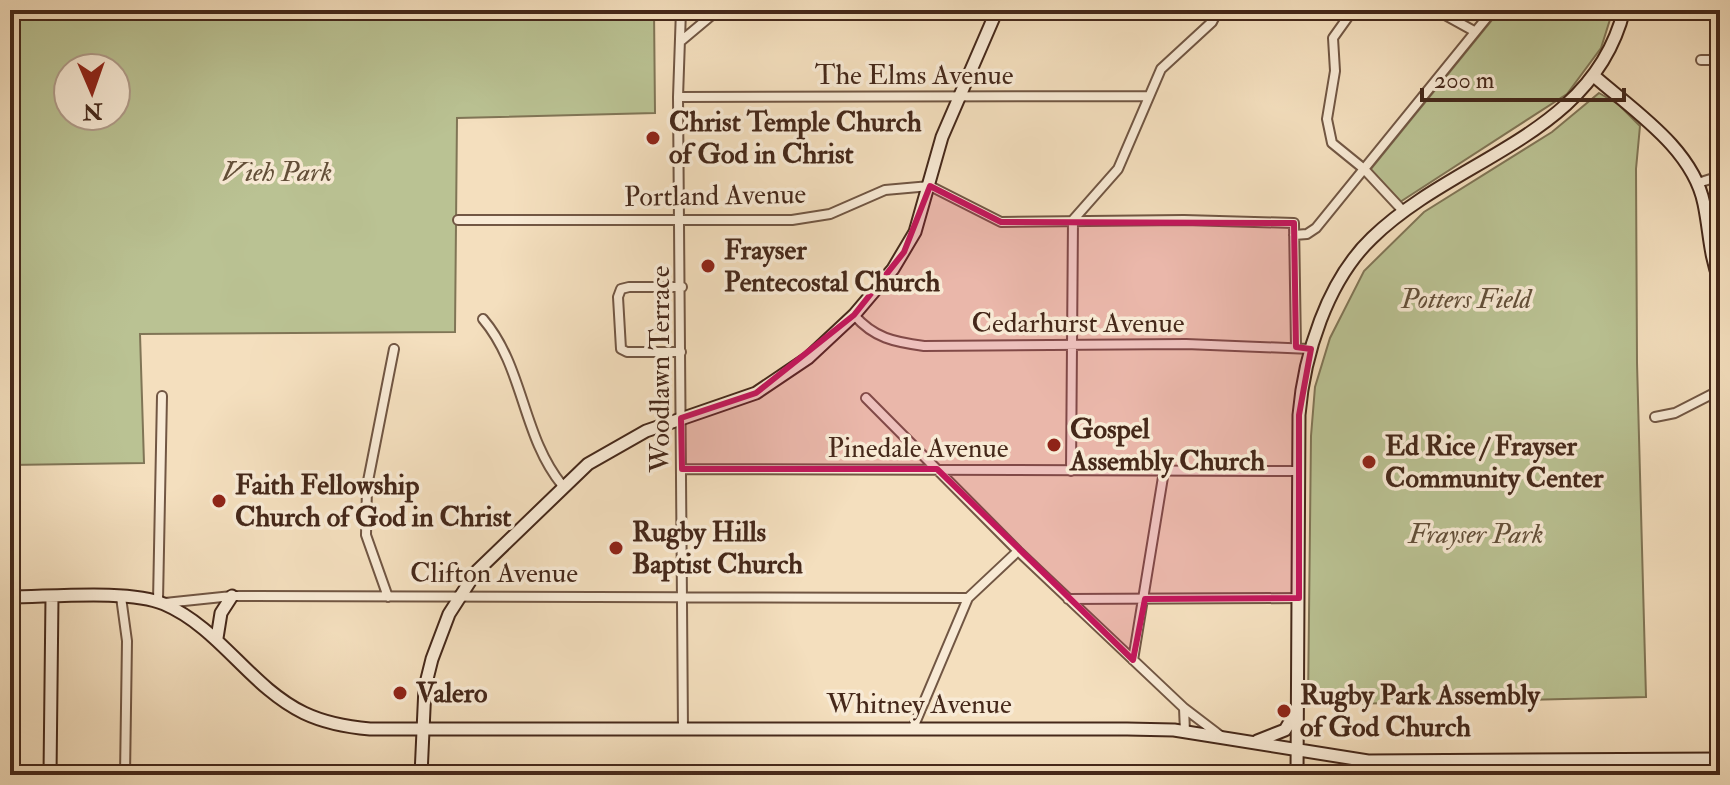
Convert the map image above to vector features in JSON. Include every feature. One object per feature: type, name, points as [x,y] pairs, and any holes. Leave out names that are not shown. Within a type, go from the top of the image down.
[{"type":"main road","points":[[421,775],[425,687],[432,659],[460,597],[484,563],[562,485],[613,447],[681,418],[756,393],[808,358],[854,315],[904,252],[915,232],[942,137],[997,10]]},
{"type":"main road","points":[[1297,775],[1298,471],[1302,386],[1311,349],[1345,272],[1371,239],[1404,212],[1566,108],[1594,76],[1624,10]]},
{"type":"main road","points":[[1594,76],[1686,161],[1698,183],[1704,204],[1709,251],[1720,282]]},
{"type":"main road","points":[[217,638],[221,613],[232,596]]},
{"type":"main road","name":"Clifton Avenue","points":[[10,597],[121,597],[161,602]]},
{"type":"main road","points":[[50,775],[52,597]]},
{"type":"main road","name":"Whitney Avenue","points":[[161,602],[195,620],[281,698],[302,712],[349,727],[1185,732],[1368,761],[1720,759]]},
{"type":"main road","points":[[1250,743],[1285,730],[1297,705]]},
{"type":"street","name":"Woodlawn Terrace","points":[[681,10],[678,97],[682,220],[683,729]]},
{"type":"street","points":[[681,41],[718,10]]},
{"type":"street","points":[[1071,471],[1073,220],[1118,169],[1161,69],[1212,22],[1218,10]]},
{"type":"street","points":[[1353,10],[1333,38],[1335,71],[1327,119],[1332,143],[1364,169],[1404,212]]},
{"type":"street","points":[[1436,10],[1474,31]]},
{"type":"street","points":[[1294,235],[1307,234],[1316,228],[1493,10]]},
{"type":"street","points":[[1701,60],[1720,60]]},
{"type":"street","name":"The Elms Avenue","points":[[678,97],[1149,96]]},
{"type":"street","points":[[1698,183],[1720,176]]},
{"type":"street","points":[[930,186],[1001,222],[1294,223],[1296,347]]},
{"type":"street","name":"Portland Avenue","points":[[458,220],[814,218],[885,190],[930,186]]},
{"type":"street","points":[[681,352],[627,352],[621,349],[618,297],[621,289],[629,287],[682,287]]},
{"type":"street","name":"Cedarhurst Avenue","points":[[854,315],[867,330],[897,343],[1311,349]]},
{"type":"street","points":[[483,319],[500,338],[540,455],[562,485]]},
{"type":"street","points":[[388,597],[366,535],[367,486],[394,349]]},
{"type":"street","points":[[1655,417],[1675,413],[1720,390]]},
{"type":"street","points":[[161,602],[162,396]]},
{"type":"street","points":[[866,398],[1068,599],[1184,708],[1222,737]]},
{"type":"street","name":"Pinedale Avenue","points":[[682,469],[1298,471]]},
{"type":"street","points":[[1133,660],[1164,471]]},
{"type":"street","points":[[913,728],[968,598],[1018,551]]},
{"type":"street","name":"Clifton Avenue","points":[[161,602],[232,596],[968,598]]},
{"type":"street","points":[[121,597],[127,641],[125,775]]},
{"type":"street","points":[[1068,599],[1299,598]]},
{"type":"street","points":[[1184,708],[1185,732]]},
{"type":"highlighted area","points":[[930,186],[1001,222],[1294,223],[1296,347],[1311,349],[1299,415],[1299,598],[1145,599],[1133,660],[937,469],[682,469],[681,418],[756,393],[854,315],[904,252]]},
{"type":"green space","name":"Vieh Park","points":[[10,10],[654,10],[655,113],[457,118],[455,332],[140,334],[144,463],[10,465]]},
{"type":"green space","points":[[1500,10],[1613,10],[1601,48],[1567,94],[1400,202],[1370,170]]},
{"type":"green space","name":"Frayser Park","points":[[1599,93],[1618,104],[1640,126],[1636,169],[1637,363],[1646,697],[1308,705],[1311,436],[1315,387],[1330,338],[1364,271],[1424,212],[1552,132]]},
{"type":"place","name":"Christ Temple Church of God in Christ","points":[[653,138]]},
{"type":"place","name":"Frayser Pentecostal Church","points":[[708,266]]},
{"type":"place","name":"Gospel Assembly Church","points":[[1054,445]]},
{"type":"place","name":"Ed Rice / Frayser Community Center","points":[[1369,462]]},
{"type":"place","name":"Faith Fellowship Church of God in Christ","points":[[219,501]]},
{"type":"place","name":"Rugby Hills Baptist Church","points":[[616,548]]},
{"type":"place","name":"Valero","points":[[400,693]]},
{"type":"place","name":"Rugby Park Assembly of God Church","points":[[1284,711]]},
{"type":"park label","name":"Potters Field","points":[[1466,299]]}]
